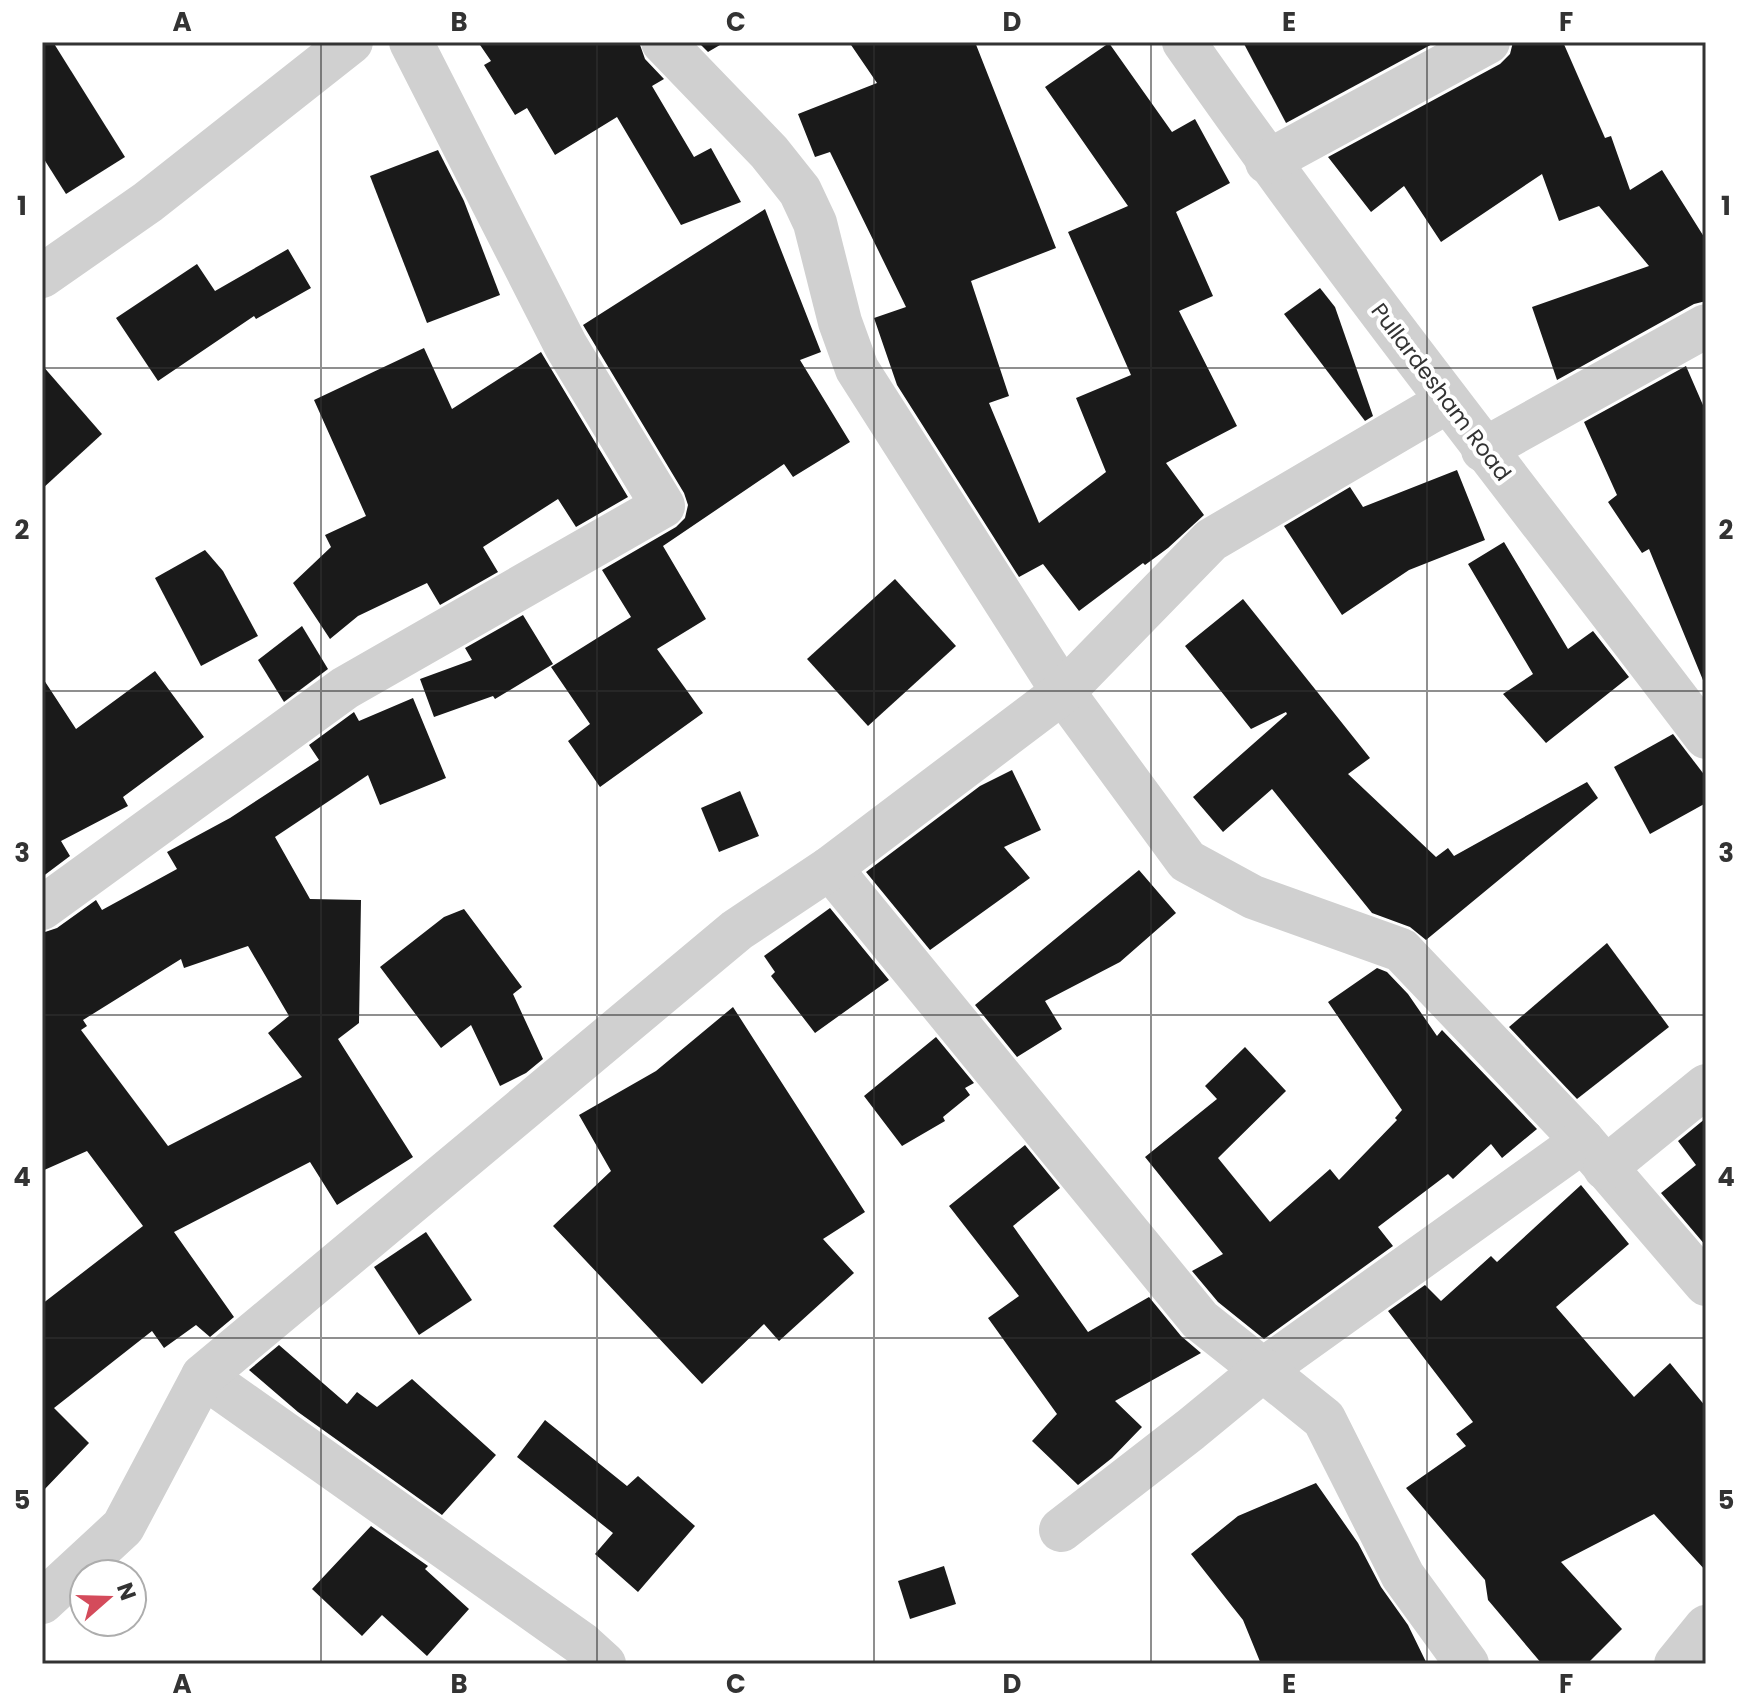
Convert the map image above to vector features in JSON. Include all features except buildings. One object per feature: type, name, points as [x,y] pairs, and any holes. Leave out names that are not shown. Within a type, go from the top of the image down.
[{"type":"street","points":[[42,276],[148,202],[351,42]]},
{"type":"street","points":[[42,908],[345,688],[663,506],[566,346],[411,42]]},
{"type":"street","points":[[663,42],[769,152],[800,191],[815,223],[840,322],[857,369],[1063,692],[1187,861],[1253,897],[1401,950],[1594,1155],[1706,1284]]},
{"type":"street","name":"Pullardesham Road","points":[[1184,42],[1267,162],[1483,450],[1570,558],[1706,737]]},
{"type":"street","points":[[1267,162],[1488,42]]},
{"type":"street","points":[[1483,450],[1706,326]]},
{"type":"street","points":[[42,1602],[123,1527],[203,1376],[737,930],[830,868],[1063,692],[1211,540],[1448,401]]},
{"type":"street","points":[[830,868],[1200,1320],[1324,1419],[1403,1576],[1467,1664]]},
{"type":"street","points":[[1061,1530],[1263,1370],[1706,1086]]},
{"type":"street","points":[[203,1376],[582,1644],[604,1664]]},
{"type":"street","points":[[1676,1664],[1706,1627]]}]
